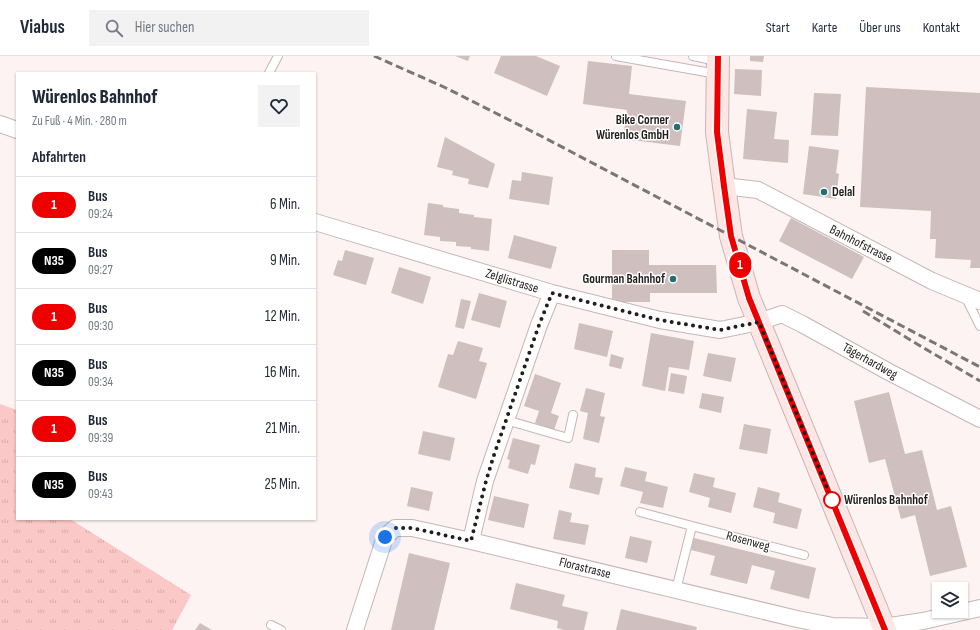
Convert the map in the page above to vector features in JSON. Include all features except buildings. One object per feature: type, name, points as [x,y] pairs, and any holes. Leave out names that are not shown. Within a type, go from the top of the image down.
[{"type":"main road","points":[[718,64],[717,132],[724,186],[731,236],[749,298],[884,629]]},
{"type":"street","points":[[0,124],[16,130]]},
{"type":"street","name":"Bahnhofstrasse","points":[[724,186],[758,190],[932,281],[980,301]]},
{"type":"street","name":"Zelglistrasse","points":[[316,222],[552,293],[660,320],[720,330],[759,322]]},
{"type":"street","points":[[471,541],[486,481],[539,325],[552,293]]},
{"type":"street","name":"Tägerhardweg","points":[[759,322],[782,314],[888,372],[980,419]]},
{"type":"street","name":"Florastrasse","points":[[355,630],[385,537],[395,528],[412,528],[471,541],[797,619],[833,626],[884,629],[980,608]]},
{"type":"lane","points":[[270,72],[278,56]]},
{"type":"lane","points":[[616,56],[718,64]]},
{"type":"lane","points":[[693,56],[718,64]]},
{"type":"lane","points":[[965,295],[980,326]]},
{"type":"lane","points":[[506,420],[568,438],[573,416]]},
{"type":"lane","name":"Rosenweg","points":[[640,512],[804,555]]},
{"type":"lane","points":[[676,590],[692,526]]},
{"type":"lane","points":[[271,625],[281,630]]},
{"type":"green space","points":[[0,404],[16,410],[16,520],[72,520],[191,595],[172,630],[0,630]]},
{"type":"railway","points":[[374,56],[446,88],[543,137],[980,367]]},
{"type":"railway","points":[[863,311],[980,381]]},
{"type":"bus line","name":"1","points":[[718,56],[717,132],[731,236],[749,298],[885,630]]},
{"type":"place","name":"Bike Corner Würenlos GmbH","points":[[677,127]]},
{"type":"place","name":"Delal","points":[[824,192]]},
{"type":"place","name":"Gourman Bahnhof","points":[[673,279]]},
{"type":"place","name":"Würenlos Bahnhof","points":[[832,500]]},
{"type":"route","points":[[385,537],[395,528],[412,528],[471,541],[494,455],[539,325],[552,293],[660,320],[720,330],[759,322],[832,500]]}]
